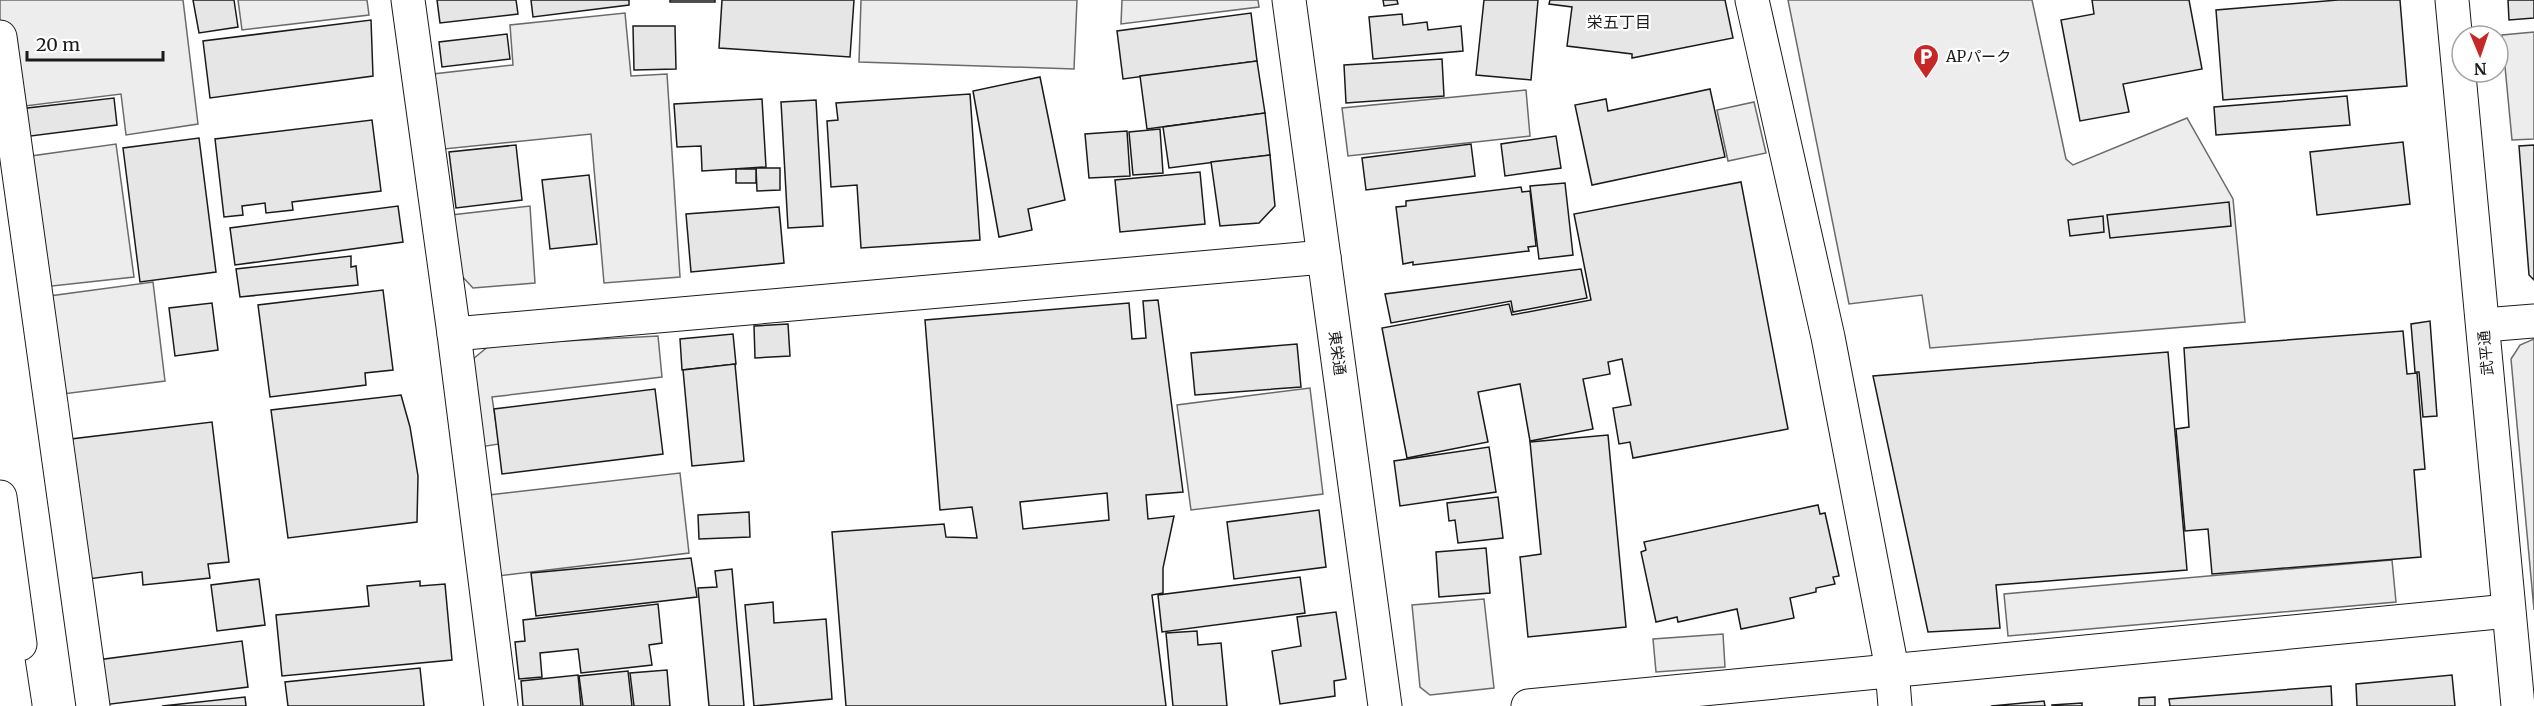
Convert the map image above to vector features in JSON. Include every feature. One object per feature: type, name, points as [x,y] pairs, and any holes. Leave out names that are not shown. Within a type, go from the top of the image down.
[{"type":"street","points":[[408,0],[454,334],[501,706]]},
{"type":"street","name":"東栄通","points":[[1289,0],[1385,706]]},
{"type":"street","points":[[1752,0],[1828,337],[1892,669],[1896,706]]},
{"type":"street","name":"武平通","points":[[2452,0],[2518,706]]},
{"type":"street","points":[[0,37],[93,706]]},
{"type":"street","points":[[454,334],[1324,257]]},
{"type":"street","points":[[2484,325],[2534,321]]},
{"type":"street","points":[[0,497],[28,706]]},
{"type":"street","points":[[0,607],[15,706]]},
{"type":"street","points":[[1528,706],[2508,611]]},
{"type":"shaded area","points":[[0,0],[183,0],[198,124],[126,135],[121,94],[9,108],[0,37]]},
{"type":"shaded area","points":[[238,0],[367,0],[369,15],[242,30]]},
{"type":"shaded area","points":[[861,0],[1077,0],[1074,69],[859,62]]},
{"type":"shaded area","points":[[1122,0],[1258,0],[1259,7],[1121,24]]},
{"type":"shaded area","points":[[1788,0],[2032,0],[2066,159],[2073,165],[2187,118],[2233,199],[2245,322],[1930,348],[1922,295],[1849,304]]},
{"type":"shaded area","points":[[625,13],[631,76],[667,74],[680,277],[604,283],[591,134],[444,149],[433,74],[513,65],[510,25]]},
{"type":"shaded area","points":[[2534,32],[2534,139],[2512,140],[2507,84],[2510,84],[2510,34]]},
{"type":"shaded area","points":[[1526,90],[1530,136],[1348,156],[1342,108]]},
{"type":"shaded area","points":[[1754,102],[1766,153],[1728,161],[1717,110]]},
{"type":"shaded area","points":[[116,144],[134,277],[34,288],[17,158]]},
{"type":"shaded area","points":[[530,206],[535,283],[473,288],[458,272],[451,215]]},
{"type":"shaded area","points":[[153,282],[165,381],[55,395],[42,297]]},
{"type":"shaded area","points":[[658,336],[662,377],[492,397],[499,444],[480,447],[473,359],[490,345]]},
{"type":"shaded area","points":[[2534,339],[2534,610],[2511,359],[2520,345]]},
{"type":"shaded area","points":[[1310,388],[1323,494],[1191,510],[1177,405]]},
{"type":"shaded area","points":[[680,473],[689,553],[498,576],[489,495]]},
{"type":"shaded area","points":[[2392,560],[2396,602],[2008,636],[2004,594]]},
{"type":"shaded area","points":[[1484,599],[1494,688],[1430,695],[1420,687],[1412,605]]},
{"type":"shaded area","points":[[1723,634],[1725,667],[1656,672],[1653,639]]},
{"type":"building","points":[[193,0],[234,0],[238,27],[199,33]]},
{"type":"building","points":[[437,0],[516,0],[518,14],[440,23]]},
{"type":"building","points":[[531,0],[629,0],[629,5],[533,17]]},
{"type":"building","points":[[670,0],[715,0],[715,2],[670,2]]},
{"type":"building","points":[[722,0],[854,0],[850,57],[719,48]]},
{"type":"building","points":[[1383,0],[1397,0],[1398,4],[1384,6]]},
{"type":"building","points":[[1484,0],[1538,0],[1531,80],[1476,75]]},
{"type":"building","points":[[1550,0],[1725,0],[1733,38],[1632,58],[1632,54],[1567,46],[1572,7],[1549,4]]},
{"type":"building","points":[[2092,0],[2189,0],[2202,69],[2123,84],[2129,112],[2080,121],[2061,20],[2094,14]]},
{"type":"building","points":[[2338,0],[2400,0],[2407,86],[2223,100],[2216,10]]},
{"type":"building","points":[[2508,0],[2534,0],[2534,18],[2509,20]]},
{"type":"building","points":[[1251,13],[1257,61],[1123,79],[1117,31]]},
{"type":"building","points":[[1402,14],[1403,25],[1427,22],[1428,30],[1461,26],[1463,51],[1373,59],[1369,17]]},
{"type":"building","points":[[371,20],[373,76],[210,98],[203,41]]},
{"type":"building","points":[[633,26],[675,26],[676,69],[634,70]]},
{"type":"building","points":[[507,34],[510,59],[442,67],[439,42]]},
{"type":"building","points":[[1442,59],[1444,96],[1346,103],[1344,65]]},
{"type":"building","points":[[1257,61],[1265,113],[1147,129],[1140,76]]},
{"type":"building","points":[[1040,77],[1065,200],[1028,209],[1032,230],[999,237],[973,91]]},
{"type":"building","points":[[1710,89],[1725,157],[1592,185],[1575,105],[1606,99],[1608,111]]},
{"type":"building","points":[[970,94],[980,240],[861,248],[857,185],[831,187],[827,121],[838,120],[836,103]]},
{"type":"building","points":[[2347,96],[2350,125],[2216,135],[2214,107]]},
{"type":"building","points":[[114,98],[117,125],[23,137],[19,109]]},
{"type":"building","points":[[762,99],[766,167],[702,171],[701,146],[677,147],[674,104]]},
{"type":"building","points":[[816,100],[823,226],[788,228],[781,102]]},
{"type":"building","points":[[1265,113],[1270,155],[1169,168],[1163,127]]},
{"type":"building","points":[[372,120],[381,191],[292,202],[293,210],[266,213],[265,203],[242,206],[243,215],[224,217],[215,139]]},
{"type":"building","points":[[1160,129],[1163,173],[1133,175],[1129,132]]},
{"type":"building","points":[[1127,131],[1130,176],[1089,178],[1085,134]]},
{"type":"building","points":[[1556,136],[1561,168],[1505,176],[1501,144]]},
{"type":"building","points":[[199,138],[216,272],[140,282],[123,148]]},
{"type":"building","points":[[2403,142],[2410,204],[2317,215],[2310,152]]},
{"type":"building","points":[[1471,144],[1475,176],[1366,190],[1362,158]]},
{"type":"building","points":[[516,145],[522,200],[456,208],[449,152]]},
{"type":"building","points":[[2534,145],[2534,280],[2529,275],[2519,146]]},
{"type":"building","points":[[1270,155],[1275,206],[1259,223],[1220,226],[1211,162]]},
{"type":"building","points":[[756,168],[780,168],[780,190],[757,191]]},
{"type":"building","points":[[736,169],[756,169],[756,183],[736,183]]},
{"type":"building","points":[[1200,172],[1205,224],[1120,232],[1115,180]]},
{"type":"building","points":[[589,175],[597,244],[550,249],[542,180]]},
{"type":"building","points":[[1741,182],[1788,429],[1633,458],[1630,442],[1619,444],[1613,408],[1631,405],[1622,359],[1608,362],[1610,374],[1583,379],[1593,429],[1530,441],[1520,384],[1478,392],[1488,442],[1407,458],[1382,328],[1509,304],[1512,315],[1591,300],[1574,214]]},
{"type":"building","points":[[1565,183],[1573,255],[1539,259],[1530,186]]},
{"type":"building","points":[[1521,187],[1522,192],[1530,191],[1536,246],[1528,247],[1529,251],[1413,265],[1413,262],[1403,264],[1396,207],[1406,206],[1406,201]]},
{"type":"building","points":[[2229,202],[2231,226],[2110,238],[2107,215]]},
{"type":"building","points":[[398,206],[403,242],[235,265],[230,228]]},
{"type":"building","points":[[779,207],[784,263],[691,272],[686,214]]},
{"type":"building","points":[[2103,216],[2104,232],[2070,236],[2068,220]]},
{"type":"building","points":[[351,256],[351,267],[356,266],[358,285],[240,297],[236,269]]},
{"type":"building","points":[[1581,269],[1587,298],[1513,312],[1511,301],[1391,323],[1385,294]]},
{"type":"building","points":[[383,290],[393,370],[365,373],[366,385],[270,397],[258,305]]},
{"type":"building","points":[[1158,300],[1183,492],[1146,495],[1148,519],[1174,516],[1163,568],[1163,593],[1152,595],[1166,706],[846,706],[832,532],[944,524],[946,537],[977,538],[972,507],[940,510],[925,320],[1129,303],[1132,339],[1146,338],[1143,301]],"holes":[[[1107,493],[1109,520],[1023,529],[1020,502]]]},
{"type":"building","points":[[212,303],[218,350],[175,356],[169,308]]},
{"type":"building","points":[[2430,321],[2437,416],[2423,417],[2419,372],[2415,372],[2411,324]]},
{"type":"building","points":[[788,324],[790,356],[755,358],[754,326]]},
{"type":"building","points":[[2403,331],[2407,374],[2417,373],[2425,469],[2414,470],[2421,557],[2212,574],[2208,529],[2185,531],[2176,429],[2189,427],[2184,348]]},
{"type":"building","points":[[733,334],[736,364],[682,370],[680,339]]},
{"type":"building","points":[[1297,344],[1301,387],[1195,395],[1191,353]]},
{"type":"building","points":[[2168,352],[2187,570],[1996,585],[2000,628],[1928,632],[1873,376]]},
{"type":"building","points":[[735,364],[744,461],[692,466],[683,370]]},
{"type":"building","points":[[655,389],[663,454],[502,474],[494,409]]},
{"type":"building","points":[[401,395],[410,427],[418,476],[417,522],[288,538],[271,410]]},
{"type":"building","points":[[212,422],[229,562],[208,564],[210,578],[143,585],[142,572],[88,579],[71,439]]},
{"type":"building","points":[[1608,435],[1626,627],[1528,637],[1520,557],[1541,554],[1530,442]]},
{"type":"building","points":[[1489,447],[1496,492],[1400,506],[1394,461]]},
{"type":"building","points":[[1498,497],[1503,538],[1458,543],[1455,520],[1449,521],[1447,503]]},
{"type":"building","points":[[1818,505],[1820,514],[1825,513],[1839,576],[1833,577],[1835,584],[1816,588],[1816,592],[1790,598],[1794,618],[1741,629],[1737,609],[1678,622],[1677,617],[1656,622],[1641,552],[1646,550],[1644,542]]},
{"type":"building","points":[[1319,510],[1326,567],[1234,579],[1227,522]]},
{"type":"building","points":[[749,512],[750,537],[699,539],[698,515]]},
{"type":"building","points":[[1486,548],[1490,593],[1439,597],[1436,552]]},
{"type":"building","points":[[691,558],[697,597],[536,616],[531,573]]},
{"type":"building","points":[[732,569],[744,706],[709,706],[698,588],[717,587],[715,571]]},
{"type":"building","points":[[1300,577],[1305,613],[1162,632],[1158,595]]},
{"type":"building","points":[[259,579],[265,625],[217,631],[211,585]]},
{"type":"building","points":[[420,581],[420,586],[445,584],[452,660],[282,676],[276,615],[369,606],[367,586]]},
{"type":"building","points":[[773,602],[774,623],[826,619],[832,699],[754,706],[745,605]]},
{"type":"building","points":[[658,604],[662,643],[649,645],[652,665],[581,673],[578,649],[540,653],[542,677],[519,679],[515,642],[525,641],[523,620]]},
{"type":"building","points":[[1336,612],[1346,679],[1334,681],[1335,696],[1280,704],[1272,651],[1301,646],[1297,617]]},
{"type":"building","points":[[1197,631],[1198,645],[1221,643],[1227,706],[1173,706],[1166,633]]},
{"type":"building","points":[[242,641],[248,687],[103,705],[97,660]]},
{"type":"building","points":[[420,668],[424,706],[288,706],[285,682]]},
{"type":"building","points":[[667,670],[670,706],[634,706],[630,673]]},
{"type":"building","points":[[628,671],[632,706],[583,706],[579,676]]},
{"type":"building","points":[[578,675],[581,706],[523,706],[521,681]]},
{"type":"building","points":[[2452,675],[2455,706],[2357,706],[2356,684]]},
{"type":"building","points":[[2331,686],[2332,706],[2170,706],[2169,699]]},
{"type":"building","points":[[245,697],[246,706],[162,706]]},
{"type":"building","points":[[2155,697],[2155,706],[2139,706],[2139,698]]},
{"type":"building","points":[[2044,701],[2045,706],[1991,706]]},
{"type":"building","points":[[2082,703],[2082,706],[2052,706],[2052,705]]},
{"type":"place","name":"APパーク","points":[[1926,80]]},
{"type":"district","name":"栄五丁目","points":[[1619,22]]}]
